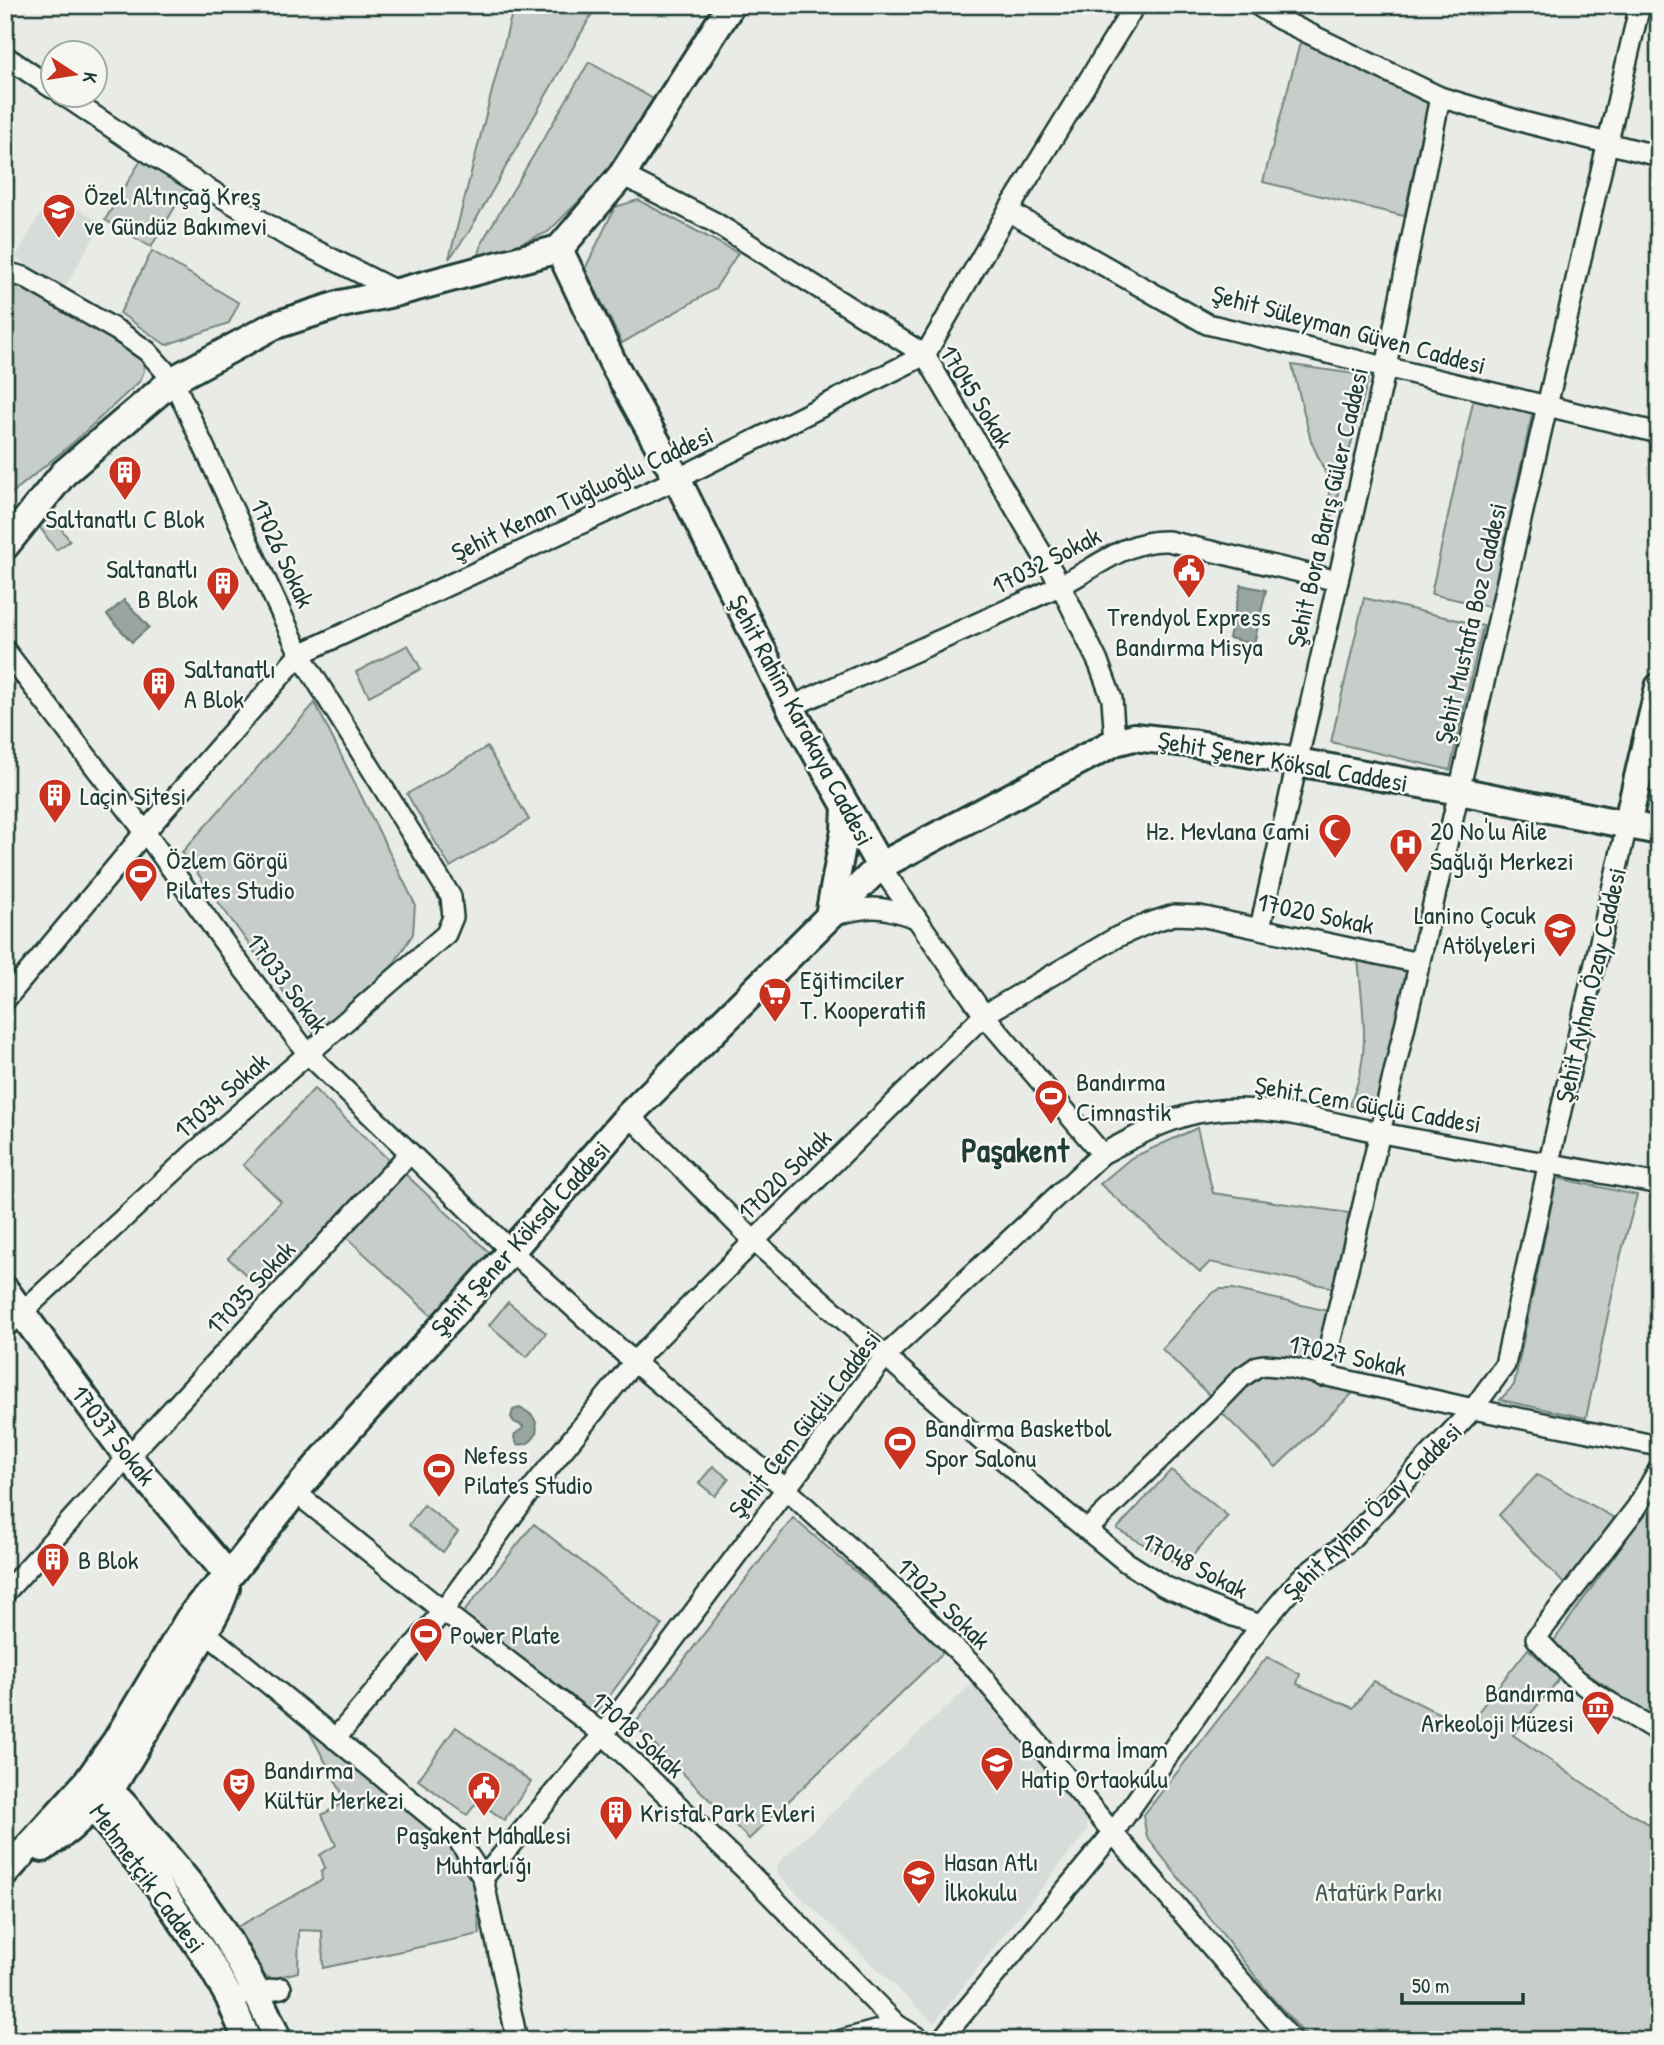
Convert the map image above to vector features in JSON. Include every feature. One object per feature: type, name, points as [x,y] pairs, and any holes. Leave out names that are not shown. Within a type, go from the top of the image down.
[{"type":"main road","points":[[7,539],[64,473],[173,380],[274,326],[341,304],[559,250],[622,175],[731,5]]},
{"type":"main road","name":"Şehit Rahim Karakaya Caddesi","points":[[559,250],[612,361],[677,479],[790,707],[880,866]]},
{"type":"main road","name":"Şehit Ayhan Özay Caddesi","points":[[1627,825],[1659,687]]},
{"type":"main road","name":"Şehit Şener Köksal Caddesi","points":[[96,1794],[116,1741],[201,1603],[229,1576],[349,1429],[511,1251],[629,1115],[880,866],[1115,742],[1134,737],[1459,792],[1659,831]]},
{"type":"main road","points":[[829,916],[845,830],[846,806]]},
{"type":"main road","name":"17037 Sokak","points":[[5,1290],[13,1320],[229,1576]]},
{"type":"main road","name":"Şehit Şener Köksal Caddesi","points":[[96,1794],[205,1632],[219,1606],[229,1576]]},
{"type":"main road","points":[[5,1875],[96,1794]]},
{"type":"main road","name":"Mehmetçik Caddesi","points":[[96,1794],[126,1808],[187,1881],[270,1991],[278,2040]]},
{"type":"main road","name":"Mehmetçik Caddesi","points":[[96,1794],[207,1958],[229,1997],[247,2040]]},
{"type":"street","points":[[925,355],[1008,211],[1135,5]]},
{"type":"street","points":[[1257,5],[1279,19],[1440,97],[1659,156]]},
{"type":"street","name":"Şehit Mustafa Boz Caddesi","points":[[1322,1376],[1381,1133],[1640,5]]},
{"type":"street","points":[[5,56],[38,78]]},
{"type":"street","name":"Şehit Bora Barış Güler Caddesi","points":[[1260,928],[1386,367],[1440,97]]},
{"type":"street","points":[[83,108],[157,158],[285,235],[398,292]]},
{"type":"street","name":"17045 Sokak","points":[[622,175],[713,222],[925,355],[1060,586],[1099,664],[1112,699],[1115,742]]},
{"type":"street","name":"Şehit Süleyman Güven Caddesi","points":[[1008,211],[1207,324],[1659,433]]},
{"type":"street","name":"17026 Sokak","points":[[5,272],[24,277],[118,331],[147,351],[173,380],[300,654],[452,897],[453,918]]},
{"type":"street","name":"Şehit Kenan Tuğluoğlu Caddesi","points":[[5,1000],[145,832],[300,654],[677,479],[925,355]]},
{"type":"street","name":"17032 Sokak","points":[[790,707],[1060,586],[1126,548],[1145,542],[1168,541],[1338,581]]},
{"type":"street","name":"17033 Sokak","points":[[5,650],[145,832],[308,1054],[511,1251]]},
{"type":"street","name":"Şehit Ayhan Özay Caddesi","points":[[941,2040],[1114,1833],[1261,1625],[1301,1578],[1348,1542],[1474,1409],[1505,1366],[1627,825]]},
{"type":"street","name":"Şehit Rahim Karakaya Caddesi","points":[[880,866],[984,1015],[1102,1154]]},
{"type":"street","points":[[829,916],[879,906],[916,918]]},
{"type":"street","name":"17020 Sokak","points":[[335,1739],[443,1611],[534,1486],[634,1362],[984,1015],[1117,937],[1174,915],[1200,916],[1419,963]]},
{"type":"street","name":"17034 Sokak","points":[[13,1320],[195,1152],[446,934],[453,918]]},
{"type":"street","name":"Şehit Cem Güçlü Caddesi","points":[[484,1878],[603,1734],[886,1355],[1102,1154],[1178,1119],[1206,1111],[1242,1108],[1283,1111],[1381,1133],[1659,1184]]},
{"type":"street","points":[[629,1115],[754,1241],[886,1355]]},
{"type":"street","name":"17035 Sokak","points":[[5,1593],[410,1153]]},
{"type":"street","name":"17022 Sokak","points":[[511,1251],[634,1362],[786,1489],[895,1589],[974,1667],[1292,2040]]},
{"type":"street","name":"17048 Sokak","points":[[886,1355],[1031,1484],[1126,1562],[1164,1586],[1261,1625]]},
{"type":"street","name":"17027 Sokak","points":[[1087,1530],[1258,1366],[1274,1365],[1659,1446]]},
{"type":"street","points":[[1659,1469],[1637,1507],[1536,1638],[1571,1675],[1594,1693],[1659,1732]]},
{"type":"street","name":"17018 Sokak","points":[[295,1492],[443,1611],[603,1734],[750,1873],[897,2025],[922,2040]]},
{"type":"street","points":[[205,1632],[457,1838],[484,1878],[517,2040]]},
{"type":"street","points":[[229,1997],[270,1991]]},
{"type":"street","points":[[842,2040],[897,2025]]},
{"type":"shaded area","name":"Özel Altınçağ Kreş ve Gündüz Bakımevi","points":[[52,194],[102,223],[65,287],[15,258]]},
{"type":"shaded area","points":[[1241,585],[1266,590],[1254,644],[1229,638]]},
{"type":"shaded area","points":[[124,600],[149,627],[132,642],[107,615]]},
{"type":"shaded area","points":[[519,1408],[534,1418],[536,1425],[534,1437],[524,1444],[517,1444],[514,1438],[523,1426],[514,1422],[511,1417],[513,1410]]},
{"type":"shaded area","name":"Hasan Atlı İlkokulu","points":[[975,1681],[984,1682],[1086,1817],[1087,1831],[934,2023],[779,1876],[776,1867]]},
{"type":"green space","points":[[514,5],[597,5],[469,232],[449,259]]},
{"type":"green space","points":[[1301,39],[1428,103],[1404,216],[1263,182]]},
{"type":"green space","points":[[589,62],[655,100],[607,173],[548,232],[478,259],[482,242]]},
{"type":"green space","points":[[141,160],[187,187],[151,247],[105,220]]},
{"type":"green space","points":[[638,200],[738,253],[715,289],[622,343],[585,269],[615,207]]},
{"type":"green space","points":[[152,251],[239,303],[229,323],[166,345],[120,313]]},
{"type":"green space","points":[[5,280],[33,292],[126,346],[143,361],[144,371],[140,381],[75,441],[5,499]]},
{"type":"green space","points":[[1292,365],[1369,376],[1325,543],[1330,483],[1311,441]]},
{"type":"green space","points":[[1474,397],[1533,410],[1490,607],[1431,594]]},
{"type":"green space","points":[[52,516],[70,541],[56,550],[39,526]]},
{"type":"green space","points":[[1364,598],[1483,626],[1450,770],[1331,742]]},
{"type":"green space","points":[[408,645],[421,669],[369,696],[356,672]]},
{"type":"green space","points":[[315,703],[415,904],[413,934],[391,968],[320,1042],[182,852]]},
{"type":"green space","points":[[487,747],[529,820],[450,867],[407,794]]},
{"type":"green space","points":[[1358,960],[1411,969],[1377,1113],[1349,1105],[1361,1070],[1363,1052]]},
{"type":"green space","points":[[314,1089],[390,1161],[266,1294],[228,1258],[281,1201],[243,1165]]},
{"type":"green space","points":[[1197,1128],[1213,1193],[1349,1213],[1335,1288],[1210,1262],[1200,1272],[1100,1184],[1131,1158]]},
{"type":"green space","points":[[403,1172],[490,1253],[432,1316],[345,1236]]},
{"type":"green space","points":[[1557,1178],[1637,1195],[1621,1254],[1586,1418],[1500,1400],[1514,1385]]},
{"type":"green space","points":[[1220,1289],[1233,1289],[1332,1312],[1317,1365],[1254,1356],[1211,1397],[1162,1349],[1211,1294]]},
{"type":"green space","points":[[508,1302],[546,1333],[527,1357],[489,1325]]},
{"type":"green space","points":[[1274,1373],[1355,1391],[1276,1467],[1220,1411],[1251,1382]]},
{"type":"green space","points":[[713,1466],[729,1479],[715,1496],[699,1483]]},
{"type":"green space","points":[[1171,1470],[1228,1516],[1184,1565],[1117,1529]]},
{"type":"green space","points":[[1537,1475],[1618,1520],[1567,1587],[1499,1515]]},
{"type":"green space","points":[[1659,1493],[1659,1722],[1566,1659],[1553,1642]]},
{"type":"green space","points":[[424,1505],[458,1532],[443,1552],[409,1525]]},
{"type":"green space","points":[[793,1518],[947,1649],[749,1839],[634,1725]]},
{"type":"green space","points":[[534,1524],[662,1625],[596,1714],[463,1613]]},
{"type":"green space","name":"Atatürk Parkı","points":[[1528,1649],[1561,1677],[1513,1735],[1614,1804],[1659,1830],[1659,2040],[1310,2040],[1273,1999],[1147,1837],[1143,1816],[1267,1657],[1300,1674],[1297,1684],[1353,1708],[1374,1681],[1466,1727]]},
{"type":"green space","points":[[456,1727],[531,1782],[504,1820],[478,1801],[467,1815],[418,1780]]},
{"type":"green space","points":[[308,1729],[433,1824],[467,1869],[475,1886],[480,1934],[323,1968],[322,1931],[299,1930],[298,1972],[272,1979],[262,1975],[230,1931],[322,1880],[321,1871],[325,1868],[320,1855],[336,1845],[322,1815],[346,1801]]},
{"type":"place","name":"Özel Altınçağ Kreş ve Gündüz Bakımevi","points":[[59,240]]},
{"type":"place","name":"Saltanatlı C Blok","points":[[125,502]]},
{"type":"place","name":"Trendyol Express Bandırma Misya","points":[[1189,600]]},
{"type":"place","name":"Saltanatlı B Blok","points":[[223,613]]},
{"type":"place","name":"Saltanatlı A Blok","points":[[159,713]]},
{"type":"place","name":"Laçin Sitesi","points":[[55,825]]},
{"type":"place","name":"Hz. Mevlana Cami","points":[[1335,860]]},
{"type":"place","name":"20 No'lu Aile Sağlığı Merkezi","points":[[1406,875]]},
{"type":"place","name":"Özlem Görgü Pilates Studio","points":[[141,904]]},
{"type":"place","name":"Lanino Çocuk Atölyeleri","points":[[1560,959]]},
{"type":"place","name":"Eğitimciler T. Kooperatifi","points":[[775,1024]]},
{"type":"place","name":"Bandırma Cimnastik","points":[[1051,1126]]},
{"type":"place","name":"Bandırma Basketbol Spor Salonu","points":[[900,1472]]},
{"type":"place","name":"Nefess Pilates Studio","points":[[439,1499]]},
{"type":"place","name":"B Blok","points":[[53,1589]]},
{"type":"place","name":"Power Plate","points":[[426,1664]]},
{"type":"place","name":"Bandırma Arkeoloji Müzesi","points":[[1598,1737]]},
{"type":"place","name":"Bandırma İmam Hatip Ortaokulu","points":[[997,1793]]},
{"type":"place","name":"Bandırma Kültür Merkezi","points":[[239,1814]]},
{"type":"place","name":"Paşakent Mahallesi Muhtarlığı","points":[[484,1818]]},
{"type":"place","name":"Kristal Park Evleri","points":[[616,1842]]},
{"type":"place","name":"Hasan Atlı İlkokulu","points":[[919,1906]]},
{"type":"district","name":"Paşakent","points":[[1015,1150]]}]
